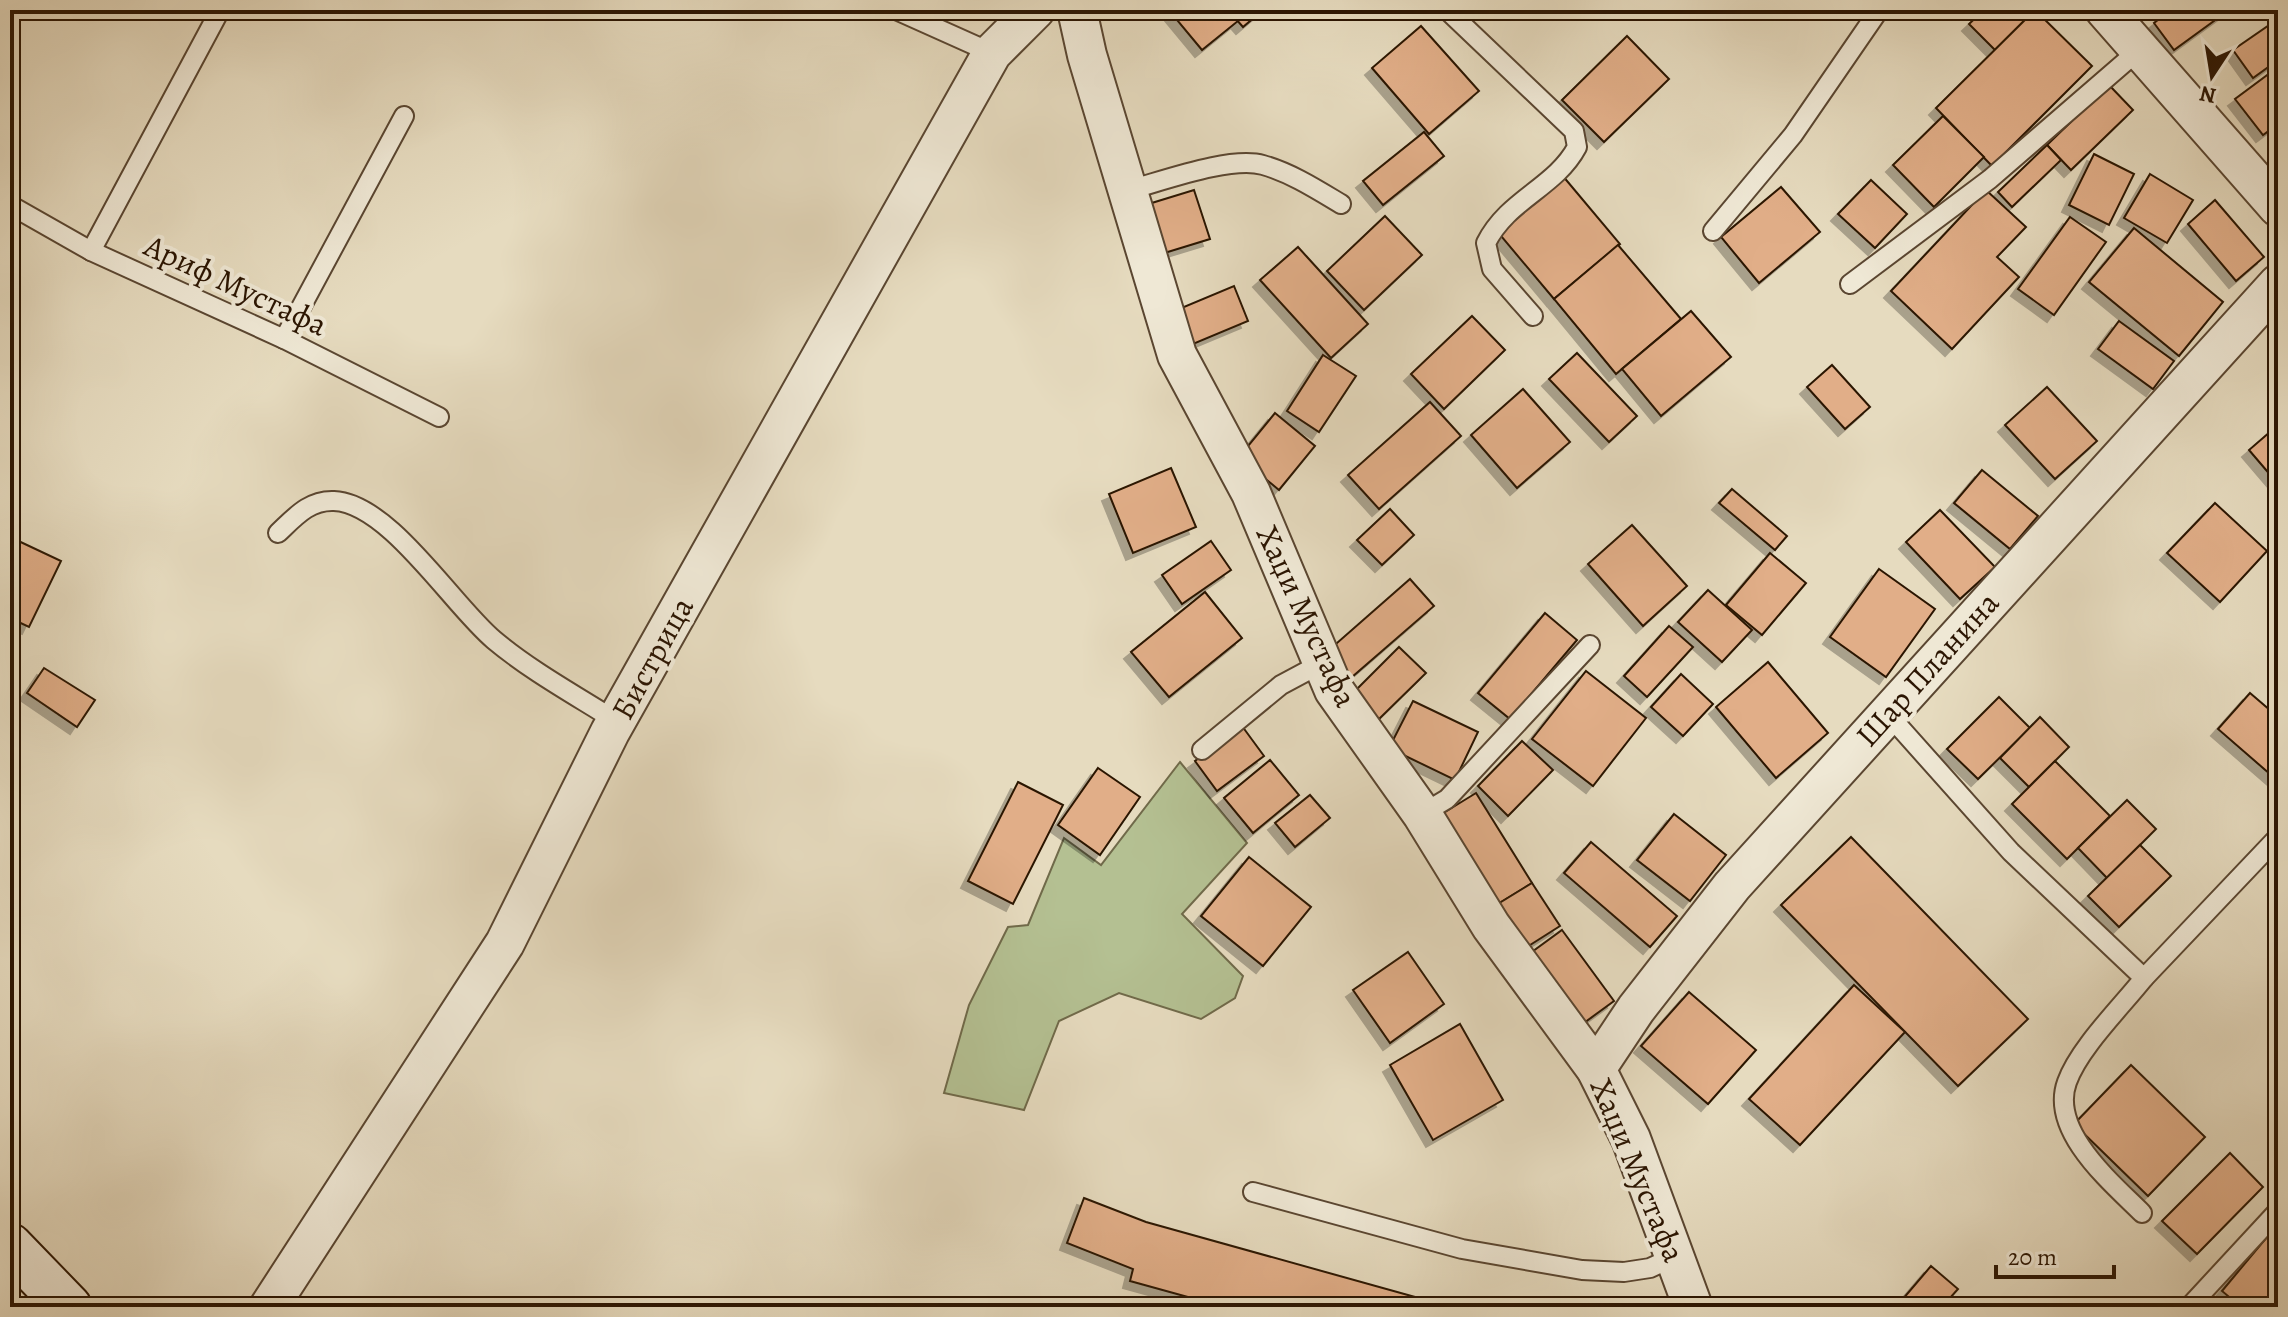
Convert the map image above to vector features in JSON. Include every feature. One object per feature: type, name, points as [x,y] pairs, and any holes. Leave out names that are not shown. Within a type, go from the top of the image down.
[{"type":"main road","points":[[10,1246],[69,1307]]},
{"type":"street","name":"Бистрица","points":[[269,1307],[505,943],[616,721],[992,53],[1035,10]]},
{"type":"street","name":"Хаџи Мустафа","points":[[1077,10],[1087,55],[1177,355],[1251,493],[1334,690],[1422,814],[1491,926],[1596,1069],[1631,1139],[1693,1307]]},
{"type":"street","points":[[2105,10],[2278,207]]},
{"type":"street","name":"Шар Планина","points":[[1596,1069],[1636,1009],[1732,886],[2278,284]]},
{"type":"lane","points":[[896,10],[992,53]]},
{"type":"lane","points":[[1447,10],[1574,131],[1577,147],[1568,163],[1497,221],[1486,243],[1492,269],[1533,316]]},
{"type":"lane","points":[[1713,231],[1793,135],[1879,10]]},
{"type":"lane","points":[[91,251],[219,12]]},
{"type":"lane","points":[[1850,284],[1990,179],[2139,50]]},
{"type":"lane","points":[[284,339],[404,116]]},
{"type":"lane","points":[[1129,190],[1223,167],[1260,164],[1303,180],[1341,204]]},
{"type":"lane","name":"Ариф Мустафа","points":[[10,205],[91,251],[284,339],[439,417]]},
{"type":"lane","points":[[278,533],[307,506],[335,501],[360,508],[429,567],[464,612],[495,641],[616,721]]},
{"type":"lane","points":[[1422,814],[1447,799],[1590,645]]},
{"type":"lane","points":[[1202,750],[1281,685],[1324,662]]},
{"type":"lane","points":[[1887,713],[2011,852],[2144,978]]},
{"type":"lane","points":[[2142,1213],[2089,1159],[2067,1119],[2066,1083],[2144,978],[2278,837]]},
{"type":"lane","points":[[1253,1192],[1462,1249],[1582,1270],[1624,1272],[1650,1268],[1676,1256]]},
{"type":"lane","points":[[2189,1307],[2276,1213]]},
{"type":"green space","points":[[1180,762],[1247,843],[1182,914],[1243,976],[1235,998],[1201,1019],[1119,993],[1059,1021],[1024,1110],[944,1093],[969,1005],[1008,927],[1028,925],[1064,838],[1101,865]]},
{"type":"building","points":[[1177,10],[1228,10],[1238,21],[1202,50],[1172,14]]},
{"type":"building","points":[[1228,10],[1263,10],[1243,27]]},
{"type":"building","points":[[1984,10],[2035,10],[1995,50],[1969,24]]},
{"type":"building","points":[[2035,10],[2092,66],[1992,166],[1936,108]]},
{"type":"building","points":[[2171,10],[2229,10],[2174,50],[2154,23]]},
{"type":"building","points":[[2278,19],[2278,60],[2253,78],[2233,50]]},
{"type":"building","points":[[1421,26],[1479,91],[1429,134],[1372,68]]},
{"type":"building","points":[[1627,36],[1669,79],[1604,142],[1562,100]]},
{"type":"building","points":[[2278,67],[2278,124],[2263,135],[2235,99]]},
{"type":"building","points":[[2109,85],[2133,110],[2071,170],[2047,145]]},
{"type":"building","points":[[1943,116],[1984,157],[1934,207],[1893,165]]},
{"type":"building","points":[[1424,132],[1444,156],[1383,205],[1363,181]]},
{"type":"building","points":[[2047,145],[2061,160],[2012,207],[1998,192]]},
{"type":"building","points":[[2094,154],[2134,174],[2109,225],[2069,205]]},
{"type":"building","points":[[2150,174],[2193,200],[2167,243],[2124,218]]},
{"type":"building","points":[[1562,175],[1620,244],[1554,299],[1496,230]]},
{"type":"building","points":[[1871,180],[1907,214],[1875,248],[1838,214]]},
{"type":"building","points":[[1781,187],[1820,232],[1759,283],[1721,237]]},
{"type":"building","points":[[1194,190],[1210,239],[1158,255],[1142,206]]},
{"type":"building","points":[[1986,190],[2026,227],[1997,257],[2019,277],[1952,349],[1891,291]]},
{"type":"building","points":[[2215,200],[2264,257],[2236,281],[2188,224]]},
{"type":"building","points":[[1385,216],[1422,255],[1364,310],[1327,271]]},
{"type":"building","points":[[2070,217],[2106,242],[2054,315],[2018,289]]},
{"type":"building","points":[[2134,228],[2223,302],[2179,356],[2089,282]]},
{"type":"building","points":[[1618,245],[1681,319],[1616,374],[1554,299]]},
{"type":"building","points":[[1298,247],[1368,324],[1331,358],[1260,280]]},
{"type":"building","points":[[1234,286],[1248,321],[1193,344],[1179,309]]},
{"type":"building","points":[[1691,311],[1731,357],[1661,416],[1622,369]]},
{"type":"building","points":[[1472,316],[1505,350],[1444,409],[1411,374]]},
{"type":"building","points":[[2119,321],[2174,361],[2153,389],[2098,349]]},
{"type":"building","points":[[1577,353],[1637,416],[1609,442],[1549,379]]},
{"type":"building","points":[[1323,355],[1356,376],[1319,432],[1287,411]]},
{"type":"building","points":[[1832,365],[1870,407],[1845,429],[1807,387]]},
{"type":"building","points":[[2047,387],[2097,441],[2055,479],[2005,425]]},
{"type":"building","points":[[1523,389],[1570,442],[1517,488],[1471,435]]},
{"type":"building","points":[[1430,402],[1461,436],[1379,509],[1348,475]]},
{"type":"building","points":[[1275,413],[1315,446],[1279,490],[1239,457]]},
{"type":"building","points":[[2278,425],[2278,484],[2249,450]]},
{"type":"building","points":[[1171,468],[1196,527],[1133,553],[1109,494]]},
{"type":"building","points":[[1982,470],[2038,516],[2010,549],[1954,503]]},
{"type":"building","points":[[1732,489],[1787,536],[1775,550],[1719,503]]},
{"type":"building","points":[[2215,503],[2267,551],[2220,602],[2167,553]]},
{"type":"building","points":[[1390,509],[1414,535],[1382,565],[1357,540]]},
{"type":"building","points":[[1940,510],[1995,567],[1960,599],[1906,542]]},
{"type":"building","points":[[1632,525],[1687,586],[1643,626],[1588,564]]},
{"type":"building","points":[[10,537],[61,561],[29,627],[10,618]]},
{"type":"building","points":[[1211,541],[1231,570],[1182,604],[1162,575]]},
{"type":"building","points":[[1770,553],[1806,583],[1762,635],[1726,605]]},
{"type":"building","points":[[1879,569],[1935,609],[1886,677],[1830,637]]},
{"type":"building","points":[[1410,579],[1434,606],[1352,677],[1329,650]]},
{"type":"building","points":[[1708,590],[1752,630],[1722,662],[1678,622]]},
{"type":"building","points":[[1205,592],[1242,638],[1169,697],[1131,652]]},
{"type":"building","points":[[1545,613],[1577,640],[1510,719],[1478,693]]},
{"type":"building","points":[[1669,626],[1693,647],[1647,697],[1624,676]]},
{"type":"building","points":[[1399,647],[1426,673],[1378,720],[1352,694]]},
{"type":"building","points":[[1768,662],[1828,733],[1776,778],[1716,707]]},
{"type":"building","points":[[44,668],[95,700],[77,727],[27,693]]},
{"type":"building","points":[[1586,671],[1646,718],[1593,786],[1532,739]]},
{"type":"building","points":[[1681,674],[1713,704],[1683,736],[1651,707]]},
{"type":"building","points":[[2250,693],[2278,717],[2278,781],[2218,729]]},
{"type":"building","points":[[1999,697],[2030,728],[1978,779],[1947,749]]},
{"type":"building","points":[[1413,701],[1478,732],[1455,780],[1389,748]]},
{"type":"building","points":[[2040,717],[2069,747],[2029,787],[2000,758]]},
{"type":"building","points":[[1242,726],[1264,756],[1217,791],[1195,761]]},
{"type":"building","points":[[1522,741],[1553,770],[1508,816],[1478,786]]},
{"type":"building","points":[[1270,760],[1299,795],[1253,833],[1224,798]]},
{"type":"building","points":[[2055,761],[2110,816],[2067,859],[2012,804]]},
{"type":"building","points":[[1098,768],[1140,797],[1100,855],[1058,825]]},
{"type":"building","points":[[1018,782],[1063,805],[1013,904],[968,881]]},
{"type":"building","points":[[1476,793],[1532,883],[1488,910],[1432,820]]},
{"type":"building","points":[[1310,795],[1330,818],[1295,847],[1275,823]]},
{"type":"building","points":[[2127,800],[2156,829],[2107,878],[2078,848]]},
{"type":"building","points":[[1674,814],[1726,855],[1690,901],[1637,860]]},
{"type":"building","points":[[1851,837],[2028,1019],[1958,1086],[1781,905]]},
{"type":"building","points":[[1591,842],[1677,916],[1650,947],[1564,873]]},
{"type":"building","points":[[2140,845],[2171,876],[2119,927],[2088,896]]},
{"type":"building","points":[[1249,857],[1311,907],[1263,966],[1201,916]]},
{"type":"building","points":[[1532,883],[1560,926],[1516,954],[1488,910]]},
{"type":"building","points":[[1562,930],[1614,1001],[1577,1028],[1525,957]]},
{"type":"building","points":[[1408,952],[1444,1004],[1390,1043],[1353,990]]},
{"type":"building","points":[[1854,985],[1905,1032],[1800,1145],[1749,1099]]},
{"type":"building","points":[[1689,992],[1756,1050],[1708,1104],[1641,1046]]},
{"type":"building","points":[[1460,1024],[1503,1100],[1433,1140],[1390,1065]]},
{"type":"building","points":[[2131,1065],[2205,1137],[2148,1196],[2074,1124]]},
{"type":"building","points":[[2230,1153],[2263,1187],[2197,1254],[2162,1221]]},
{"type":"building","points":[[1084,1198],[1146,1222],[1451,1307],[1224,1307],[1130,1281],[1133,1269],[1067,1243]]},
{"type":"building","points":[[2272,1231],[2278,1236],[2278,1307],[2241,1307],[2222,1291]]},
{"type":"building","points":[[1931,1266],[1958,1289],[1942,1307],[1896,1307]]}]
